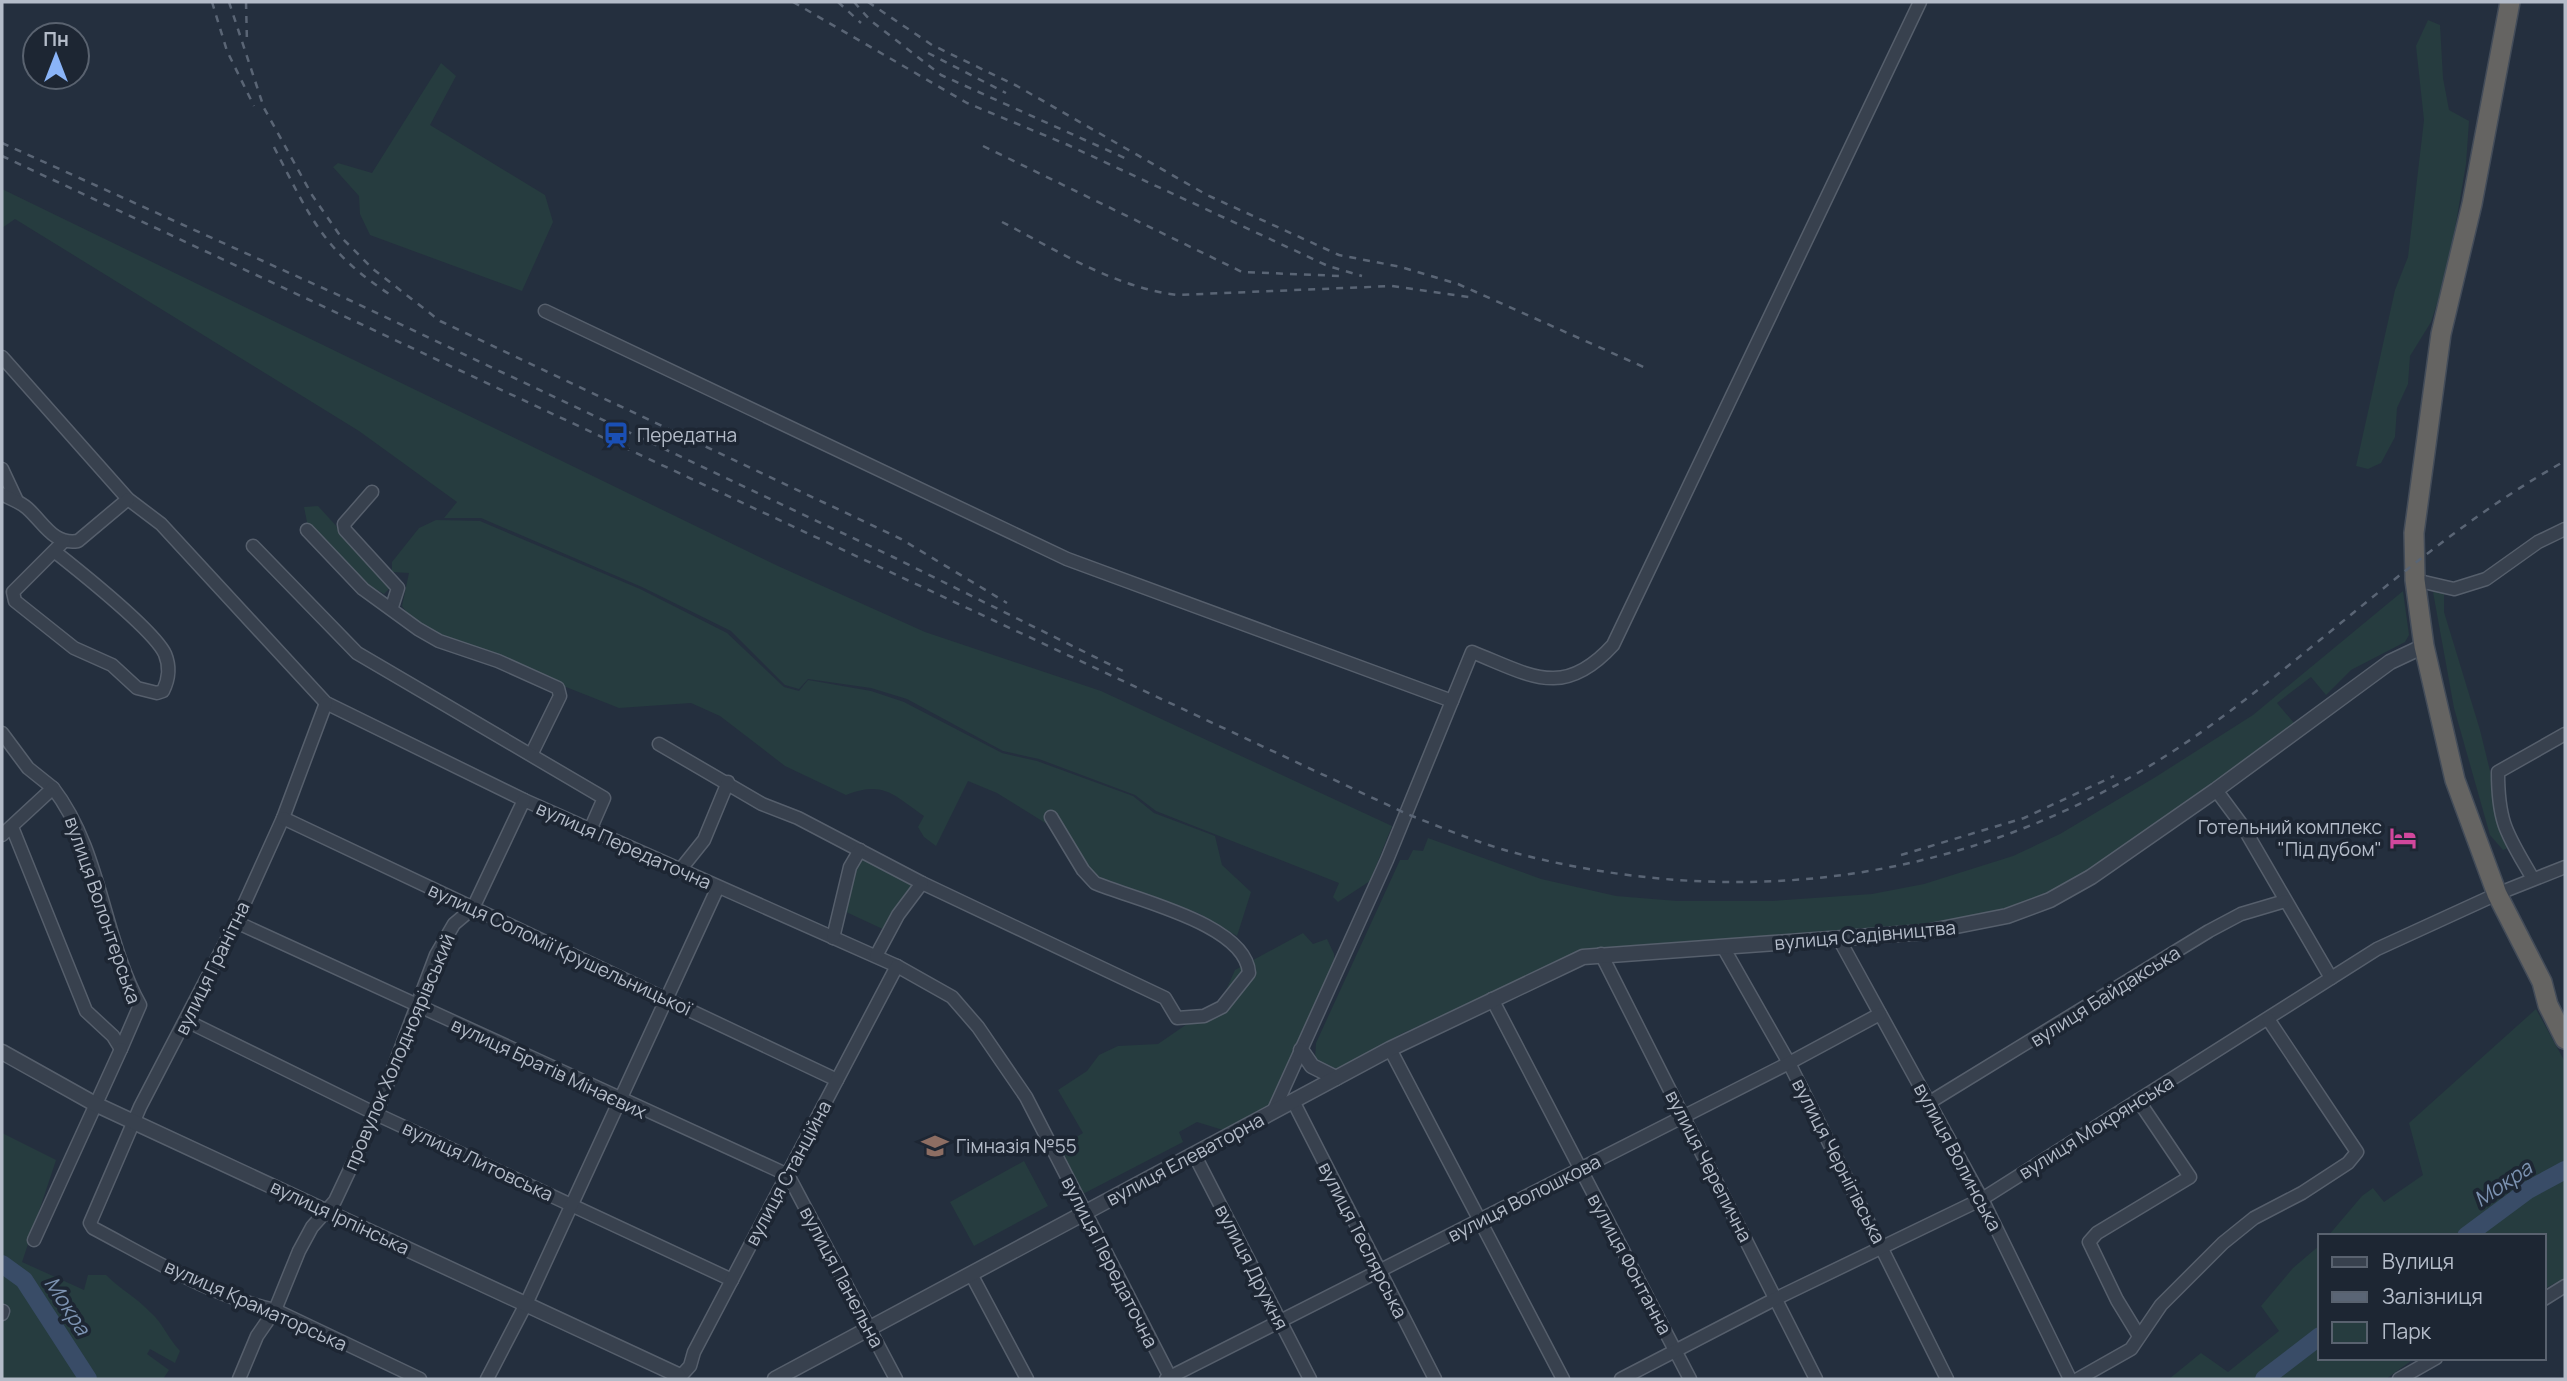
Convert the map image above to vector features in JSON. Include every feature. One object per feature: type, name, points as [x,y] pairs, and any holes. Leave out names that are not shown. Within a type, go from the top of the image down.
[{"type":"highway","points":[[2510,2],[2472,204],[2441,334],[2414,528],[2414,580],[2424,646],[2455,780],[2497,894],[2542,982],[2565,1010]]},
{"type":"highway","points":[[2542,982],[2548,1005],[2565,1039]]},
{"type":"street","points":[[1273,1112],[1387,860],[1472,652],[1544,680],[1568,678],[1599,660],[1612,645],[1920,2]]},
{"type":"street","points":[[545,311],[1067,559],[1452,701]]},
{"type":"street","name":"вулиця Передаточна","points":[[2,357],[128,499],[160,524],[326,703],[524,800],[876,956],[952,997],[978,1027],[1026,1097],[1169,1379]]},
{"type":"street","points":[[2,469],[17,501]]},
{"type":"street","points":[[372,492],[344,524],[345,530],[398,588],[392,607]]},
{"type":"street","points":[[2,494],[17,501],[53,536],[64,541],[78,541],[128,499]]},
{"type":"street","points":[[2414,580],[2454,589],[2486,579],[2538,542],[2565,529]]},
{"type":"street","points":[[307,530],[363,589],[392,607],[418,629],[439,641],[498,661],[558,688],[560,696],[532,753]]},
{"type":"street","points":[[54,551],[152,636],[165,655],[168,676],[163,691],[157,693],[137,688],[112,665],[74,648],[15,601],[13,592],[54,551],[64,541]]},
{"type":"street","points":[[253,546],[357,653],[604,797],[590,830]]},
{"type":"street","name":"вулиця Садівництва","points":[[1601,954],[1839,939],[1969,925],[2050,900],[2091,877],[2216,790],[2390,662],[2424,646]]},
{"type":"street","name":"вулиця Гранітна","points":[[93,1228],[90,1219],[141,1107],[236,922],[283,818],[326,703]]},
{"type":"street","name":"вулиця Волонтерська","points":[[2,733],[28,768],[53,788],[67,808],[93,871],[124,972],[141,1005],[34,1240]]},
{"type":"street","points":[[2533,880],[2503,826],[2498,808],[2498,772],[2565,734]]},
{"type":"street","points":[[659,744],[762,804],[1165,998],[1177,1018],[1204,1016],[1222,1007],[1249,973],[1249,960],[1241,949],[1202,922],[1095,883],[1083,870],[1051,817]]},
{"type":"street","points":[[680,870],[704,840],[728,782]]},
{"type":"street","points":[[53,788],[7,831],[86,1011],[113,1036],[121,1049]]},
{"type":"street","points":[[2216,790],[2242,825],[2331,978]]},
{"type":"street","name":"провулок Холодноярівський","points":[[239,1379],[257,1336],[275,1310],[299,1251],[312,1227],[328,1211],[376,1114],[445,938],[454,924],[473,908],[524,800]]},
{"type":"street","name":"вулиця Соломії Крушельницької","points":[[283,818],[837,1080]]},
{"type":"street","points":[[833,937],[850,867],[860,850]]},
{"type":"street","name":"вулиця Мокрянська","points":[[1621,1379],[1777,1298],[1982,1199],[2378,949],[2497,894],[2565,867]]},
{"type":"street","points":[[876,956],[898,915],[922,883]]},
{"type":"street","points":[[488,1379],[526,1304],[718,887]]},
{"type":"street","name":"вулиця Байдакська","points":[[1930,1102],[2209,931],[2241,914],[2285,901]]},
{"type":"street","name":"вулиця Братів Мінаєвих","points":[[236,922],[788,1175]]},
{"type":"street","name":"вулиця Волинська","points":[[1839,939],[1982,1199],[2070,1379]]},
{"type":"street","name":"вулиця Чернігівська","points":[[1723,947],[1789,1063],[1947,1379]]},
{"type":"street","name":"вулиця Елеваторна","points":[[775,1379],[1390,1049],[1583,957],[1601,954]]},
{"type":"street","name":"вулиця Черепична","points":[[1601,954],[1816,1379]]},
{"type":"street","name":"вулиця Станційна","points":[[679,1379],[691,1367],[694,1352],[897,966]]},
{"type":"street","name":"вулиця Фонтанна","points":[[1492,999],[1690,1379]]},
{"type":"street","name":"вулиця Волошкова","points":[[1169,1379],[1880,1014]]},
{"type":"street","points":[[2078,1379],[2131,1349],[2161,1305],[2223,1243],[2255,1218],[2302,1193],[2348,1163],[2357,1152],[2268,1019]]},
{"type":"street","name":"вулиця Литовська","points":[[187,1021],[376,1114],[732,1280]]},
{"type":"street","points":[[1390,1049],[1563,1379]]},
{"type":"street","points":[[1301,1050],[1312,1066],[1336,1077]]},
{"type":"street","name":"вулиця Ірпінська","points":[[2,1052],[95,1104],[678,1375],[679,1379]]},
{"type":"street","points":[[2138,1100],[2190,1177],[2097,1233],[2089,1242],[2117,1300],[2139,1336]]},
{"type":"street","name":"вулиця Теслярська","points":[[1293,1101],[1435,1379]]},
{"type":"street","name":"вулиця Дружня","points":[[1194,1154],[1310,1379]]},
{"type":"street","name":"вулиця Панельна","points":[[788,1175],[896,1379]]},
{"type":"street","name":"вулиця Краматорська","points":[[93,1228],[173,1270],[250,1304],[275,1310],[420,1379]]},
{"type":"street","points":[[971,1274],[1027,1379]]},
{"type":"street","points":[[2546,1298],[2565,1286]]},
{"type":"street","points":[[2399,1379],[2432,1360]]},
{"type":"green space","points":[[2428,20],[2440,25],[2443,78],[2449,110],[2469,121],[2466,164],[2448,270],[2431,322],[2410,356],[2408,384],[2397,408],[2395,437],[2381,463],[2368,469],[2356,466],[2395,290],[2408,257],[2424,120],[2416,46]]},
{"type":"green space","points":[[441,63],[456,76],[430,125],[545,195],[553,222],[522,291],[370,235],[360,214],[359,196],[333,167],[338,163],[372,173]]},
{"type":"green space","points":[[2,189],[778,566],[925,632],[1101,691],[1392,826],[1370,881],[1338,902],[1333,897],[1339,883],[1156,811],[1135,795],[1039,759],[1003,751],[907,699],[871,688],[808,679],[799,689],[785,685],[731,631],[642,587],[481,518],[444,518],[457,502],[359,431],[15,219],[2,228]]},
{"type":"green space","points":[[318,506],[381,575],[389,589],[384,594],[364,582],[307,522],[304,507]]},
{"type":"green space","points":[[436,520],[480,521],[640,589],[727,633],[784,687],[799,691],[808,680],[871,691],[904,702],[1002,753],[1037,761],[1133,796],[1154,813],[1215,836],[1222,865],[1251,892],[1237,936],[1198,913],[1097,876],[1069,859],[1055,829],[997,793],[968,781],[936,846],[924,837],[918,827],[924,816],[888,792],[870,789],[846,795],[785,766],[720,716],[691,703],[619,708],[445,639],[412,619],[402,606],[409,573],[392,572],[392,562],[419,528]]},
{"type":"green space","points":[[2403,591],[2409,635],[2405,642],[2351,670],[2326,695],[2311,677],[2277,703],[2294,723],[2288,732],[2075,880],[2005,910],[1915,928],[1617,949],[1473,1002],[1403,1033],[1339,1068],[1327,1069],[1315,1059],[1316,1043],[1400,860],[1408,860],[1413,850],[1423,851],[1428,838],[1541,879],[1616,896],[1677,901],[1771,901],[1872,894],[1924,884],[2013,856],[2060,834],[2154,778],[2253,715]]},
{"type":"green space","points":[[2433,592],[2444,592],[2444,612],[2480,730],[2502,820],[2513,846],[2503,850],[2490,835],[2454,708]]},
{"type":"green space","points":[[862,857],[915,885],[887,931],[844,911],[856,865]]},
{"type":"green space","points":[[1303,933],[1313,944],[1327,939],[1334,954],[1335,968],[1271,1106],[1223,1130],[1197,1122],[1179,1132],[1183,1142],[1081,1195],[1058,1148],[1083,1133],[1058,1090],[1087,1071],[1099,1055],[1118,1046],[1158,1044],[1187,1024],[1221,1012],[1224,995],[1235,970]]},
{"type":"green space","points":[[2536,1009],[2565,1062],[2565,1278],[2546,1288],[2546,1234],[2330,1234],[2362,1196],[2373,1188],[2384,1202],[2423,1175],[2409,1123]]},
{"type":"green space","points":[[2,1133],[56,1160],[22,1262],[84,1290],[88,1275],[106,1275],[140,1302],[180,1351],[175,1363],[150,1349],[147,1354],[169,1370],[163,1379],[2,1379]]},
{"type":"green space","points":[[1024,1161],[1048,1206],[974,1246],[950,1202]]},
{"type":"green space","points":[[2318,1247],[2318,1360],[2412,1360],[2386,1379],[2169,1379],[2201,1353],[2228,1372],[2279,1331],[2261,1306],[2293,1268]]},
{"type":"waterway","name":"Мокра","points":[[2469,1234],[2528,1190],[2565,1170]]},
{"type":"waterway","name":"Мокра","points":[[2,1264],[24,1280],[88,1379]]},
{"type":"waterway","name":"Мокра","points":[[2264,1379],[2318,1338]]},
{"type":"railway","points":[[212,2],[227,51],[254,106]]},
{"type":"railway","points":[[229,2],[264,108],[312,195],[341,237],[373,269],[440,321],[901,539],[1007,603]]},
{"type":"railway","points":[[246,2],[247,43]]},
{"type":"railway","points":[[793,2],[967,103],[1068,145],[1328,266],[1362,276]]},
{"type":"railway","points":[[838,2],[861,23]]},
{"type":"railway","points":[[854,2],[870,20],[941,75],[1127,159]]},
{"type":"railway","points":[[868,2],[932,45],[1017,86],[1207,195],[1339,255],[1401,267],[1458,284],[1648,369]]},
{"type":"railway","points":[[928,53],[1006,93]]},
{"type":"railway","points":[[2,143],[347,299],[893,557],[1123,671]]},
{"type":"railway","points":[[983,146],[1242,272],[1341,276]]},
{"type":"railway","points":[[274,147],[321,232],[351,265],[394,297]]},
{"type":"railway","points":[[2,156],[1407,814],[1508,851],[1614,873],[1703,881],[1792,880],[1880,869],[1965,848],[2049,818],[2129,778],[2207,728],[2471,521],[2565,461]]},
{"type":"railway","points":[[1002,222],[1109,276],[1154,291],[1177,295],[1392,286],[1475,298]]},
{"type":"railway","points":[[1901,855],[2024,818],[2114,776]]},
{"type":"place","name":"Передатна","points":[[616,435]]},
{"type":"place","name":"Готельний комплекс \"Під дубом\"","points":[[2403,838]]},
{"type":"place","name":"Гімназія №55","points":[[935,1146]]}]
